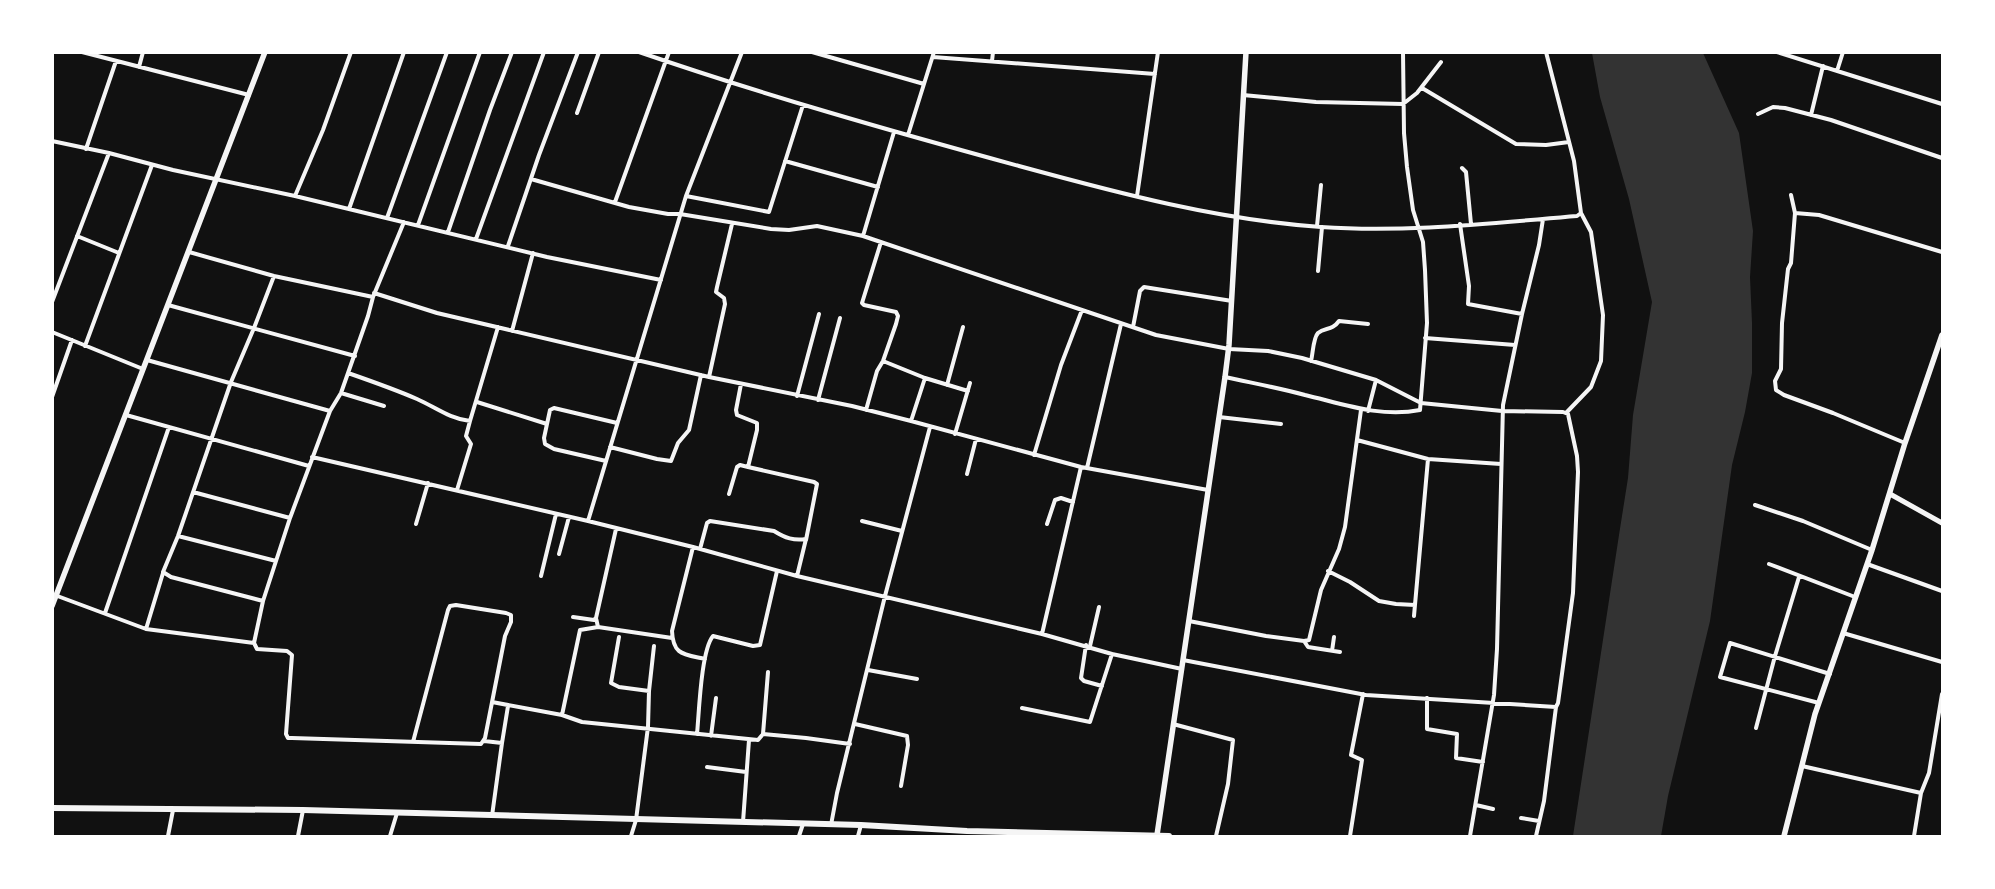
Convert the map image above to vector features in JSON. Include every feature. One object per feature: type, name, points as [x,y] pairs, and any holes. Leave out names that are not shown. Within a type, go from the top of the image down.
[{"type":"highway","points":[[52,808],[303,810],[861,825],[966,834],[1169,836]]},
{"type":"main road","points":[[52,606],[54,595],[126,415],[265,52]]},
{"type":"main road","points":[[1156,836],[1226,377],[1246,52]]},
{"type":"main road","points":[[1784,836],[1819,703],[1872,550],[1905,443],[1942,335]]},
{"type":"street","points":[[82,52],[249,95]]},
{"type":"street","points":[[139,67],[143,52]]},
{"type":"street","points":[[295,196],[351,52]]},
{"type":"street","points":[[349,209],[404,52]]},
{"type":"street","points":[[387,218],[447,52]]},
{"type":"street","points":[[418,225],[480,52]]},
{"type":"street","points":[[448,232],[512,52]]},
{"type":"street","points":[[476,239],[544,52]]},
{"type":"street","points":[[508,246],[578,52]]},
{"type":"street","points":[[577,113],[599,52]]},
{"type":"street","points":[[639,52],[730,83],[894,132],[1054,176],[1236,217],[1319,227],[1420,228],[1577,216],[1582,213]]},
{"type":"street","points":[[615,202],[669,52]]},
{"type":"street","points":[[588,521],[680,214],[742,52]]},
{"type":"street","points":[[812,52],[924,84]]},
{"type":"street","points":[[992,61],[993,52]]},
{"type":"street","points":[[1137,196],[1158,52]]},
{"type":"street","points":[[1226,377],[1296,392],[1362,410],[1401,412],[1420,410],[1426,323],[1425,270],[1420,228],[1411,196],[1404,133],[1403,52]]},
{"type":"street","points":[[531,179],[668,214],[680,214],[732,224],[789,230],[817,226],[863,236],[1121,324],[1177,340],[1229,349],[1268,351],[1311,361],[1376,380],[1421,403],[1502,411],[1566,413],[1591,387],[1601,361],[1603,315],[1590,232],[1582,213],[1574,161],[1546,52]]},
{"type":"street","points":[[1777,52],[1942,104]]},
{"type":"street","points":[[1837,71],[1843,52]]},
{"type":"street","points":[[908,135],[934,55],[1155,74]]},
{"type":"street","points":[[86,148],[116,61]]},
{"type":"street","points":[[1243,95],[1316,102],[1403,104],[1422,88],[1441,62]]},
{"type":"street","points":[[1811,115],[1823,66]]},
{"type":"street","points":[[1422,88],[1516,144],[1546,145],[1569,142]]},
{"type":"street","points":[[686,196],[769,212],[803,105]]},
{"type":"street","points":[[1758,114],[1776,107],[1811,115],[1942,158]]},
{"type":"street","points":[[863,236],[894,132]]},
{"type":"street","points":[[52,141],[217,180],[295,196],[533,253],[661,280]]},
{"type":"street","points":[[52,302],[109,153]]},
{"type":"street","points":[[786,160],[878,187]]},
{"type":"street","points":[[85,346],[152,165]]},
{"type":"street","points":[[1462,168],[1466,172],[1471,224]]},
{"type":"street","points":[[1318,271],[1321,185]]},
{"type":"street","points":[[1791,195],[1795,213],[1782,334],[1781,369],[1775,382],[1778,392],[1905,443]]},
{"type":"street","points":[[1795,213],[1819,215],[1942,252]]},
{"type":"street","points":[[1470,836],[1493,703],[1498,649],[1502,411],[1515,345],[1535,264],[1543,219]]},
{"type":"street","points":[[404,222],[373,296],[355,356],[341,393],[330,411],[290,518],[263,601],[254,643],[257,648],[287,651],[292,655],[286,734],[288,738],[479,744],[484,741],[502,743]]},
{"type":"street","points":[[709,377],[725,304],[724,298],[716,292],[732,224]]},
{"type":"street","points":[[1460,224],[1469,286],[1468,304],[1522,314]]},
{"type":"street","points":[[78,236],[119,253]]},
{"type":"street","points":[[866,410],[877,371],[883,361],[898,318],[898,313],[862,303],[881,242]]},
{"type":"street","points":[[188,252],[274,276],[373,296],[437,313],[709,377],[866,410],[1081,467],[1208,490]]},
{"type":"street","points":[[512,330],[533,253]]},
{"type":"street","points":[[146,628],[163,573],[178,536],[230,382],[274,276]]},
{"type":"street","points":[[1133,327],[1140,290],[1144,288],[1232,301]]},
{"type":"street","points":[[168,305],[355,356]]},
{"type":"street","points":[[1034,455],[1061,365],[1082,310]]},
{"type":"street","points":[[797,396],[819,314]]},
{"type":"street","points":[[818,400],[840,318]]},
{"type":"street","points":[[1311,361],[1316,337],[1319,333],[1333,328],[1339,321],[1368,324]]},
{"type":"street","points":[[1088,468],[1121,324]]},
{"type":"street","points":[[457,490],[471,444],[466,436],[498,327]]},
{"type":"street","points":[[947,385],[963,327]]},
{"type":"street","points":[[52,332],[143,370]]},
{"type":"street","points":[[1425,338],[1515,345]]},
{"type":"street","points":[[52,397],[72,340]]},
{"type":"street","points":[[147,360],[330,411]]},
{"type":"street","points":[[883,361],[925,378],[968,391]]},
{"type":"street","points":[[348,372],[417,399],[444,412],[450,417],[470,421]]},
{"type":"street","points":[[610,447],[671,461],[678,443],[689,430],[701,375]]},
{"type":"street","points":[[911,421],[925,378]]},
{"type":"street","points":[[1368,410],[1376,380]]},
{"type":"street","points":[[955,434],[970,383]]},
{"type":"street","points":[[741,384],[736,410],[737,415],[757,423],[748,467]]},
{"type":"street","points":[[341,393],[384,406]]},
{"type":"street","points":[[477,402],[547,424]]},
{"type":"street","points":[[606,462],[554,449],[545,444],[544,438],[550,410],[553,408],[617,423]]},
{"type":"street","points":[[1189,621],[1266,636],[1309,640],[1321,590],[1345,527],[1362,410]]},
{"type":"street","points":[[1536,836],[1544,801],[1573,593],[1578,472],[1573,435],[1569,417],[1566,413]]},
{"type":"street","points":[[126,415],[309,466]]},
{"type":"street","points":[[1219,417],[1281,424]]},
{"type":"street","points":[[105,613],[169,427]]},
{"type":"street","points":[[831,825],[837,793],[885,596],[930,427]]},
{"type":"street","points":[[967,474],[976,439]]},
{"type":"street","points":[[1357,440],[1428,459],[1501,464]]},
{"type":"street","points":[[312,457],[588,521],[693,547],[777,571],[1042,634],[1112,654],[1182,669]]},
{"type":"street","points":[[1414,616],[1428,459]]},
{"type":"street","points":[[729,494],[736,467],[740,465],[817,484],[798,576]]},
{"type":"street","points":[[1042,634],[1081,467]]},
{"type":"street","points":[[416,524],[428,483]]},
{"type":"street","points":[[193,492],[290,518]]},
{"type":"street","points":[[1890,494],[1942,523]]},
{"type":"street","points":[[1047,524],[1055,500],[1061,498],[1073,502]]},
{"type":"street","points":[[1755,504],[1803,521],[1872,550]]},
{"type":"street","points":[[541,576],[556,514]]},
{"type":"street","points":[[559,554],[569,517]]},
{"type":"street","points":[[700,549],[707,523],[710,520],[774,532],[794,540],[806,540]]},
{"type":"street","points":[[862,522],[902,531]]},
{"type":"street","points":[[598,627],[596,618],[616,529]]},
{"type":"street","points":[[178,536],[276,561]]},
{"type":"street","points":[[693,547],[677,608],[672,638],[673,644],[678,651],[705,659]]},
{"type":"street","points":[[1769,564],[1855,597]]},
{"type":"street","points":[[1867,564],[1942,591]]},
{"type":"street","points":[[697,734],[705,659],[709,643],[713,636],[753,646],[760,645],[777,571]]},
{"type":"street","points":[[1328,571],[1350,582],[1379,601],[1415,605]]},
{"type":"street","points":[[163,573],[171,577],[263,601]]},
{"type":"street","points":[[1756,728],[1799,577]]},
{"type":"street","points":[[54,595],[146,628],[254,643]]},
{"type":"street","points":[[413,742],[438,644],[450,606],[506,612],[511,615],[484,741]]},
{"type":"street","points":[[1099,607],[1081,678],[1084,681],[1102,686]]},
{"type":"street","points":[[573,617],[594,620],[596,618]]},
{"type":"street","points":[[562,715],[580,630],[598,627],[672,638]]},
{"type":"street","points":[[1843,633],[1942,662]]},
{"type":"street","points":[[619,637],[611,683],[619,687],[649,691]]},
{"type":"street","points":[[1332,651],[1334,637]]},
{"type":"street","points":[[1304,641],[1307,646],[1340,652]]},
{"type":"street","points":[[1819,703],[1720,676],[1731,642],[1830,674]]},
{"type":"street","points":[[631,836],[636,820],[648,728],[649,691],[654,646]]},
{"type":"street","points":[[1022,708],[1088,722],[1092,720],[1112,654]]},
{"type":"street","points":[[1183,660],[1363,694],[1556,707]]},
{"type":"street","points":[[868,670],[917,679]]},
{"type":"street","points":[[492,702],[562,715],[582,722],[749,740],[760,739],[763,734],[768,672]]},
{"type":"street","points":[[1350,836],[1357,803],[1362,760],[1351,755],[1363,694]]},
{"type":"street","points":[[1914,836],[1921,793],[1929,773],[1941,710],[1942,694]]},
{"type":"street","points":[[711,736],[716,698]]},
{"type":"street","points":[[1427,698],[1427,729],[1457,734],[1456,758],[1484,762]]},
{"type":"street","points":[[492,816],[508,706]]},
{"type":"street","points":[[855,724],[907,736],[908,746],[901,786]]},
{"type":"street","points":[[1173,724],[1232,740],[1228,784],[1216,836]]},
{"type":"street","points":[[763,734],[850,744]]},
{"type":"street","points":[[742,822],[749,740]]},
{"type":"street","points":[[1802,766],[1921,793]]},
{"type":"street","points":[[707,767],[746,772]]},
{"type":"street","points":[[1476,805],[1493,809]]},
{"type":"street","points":[[168,836],[173,810]]},
{"type":"street","points":[[298,836],[303,810]]},
{"type":"street","points":[[390,836],[397,813]]},
{"type":"street","points":[[1521,818],[1539,821]]},
{"type":"street","points":[[799,836],[803,824]]},
{"type":"street","points":[[858,836],[861,825]]},
{"type":"shaded area","points":[[1592,53],[1703,53],[1739,133],[1753,231],[1750,277],[1752,373],[1732,465],[1710,621],[1668,796],[1661,836],[1573,836],[1628,478],[1633,415],[1652,302],[1629,199],[1600,97]]}]
